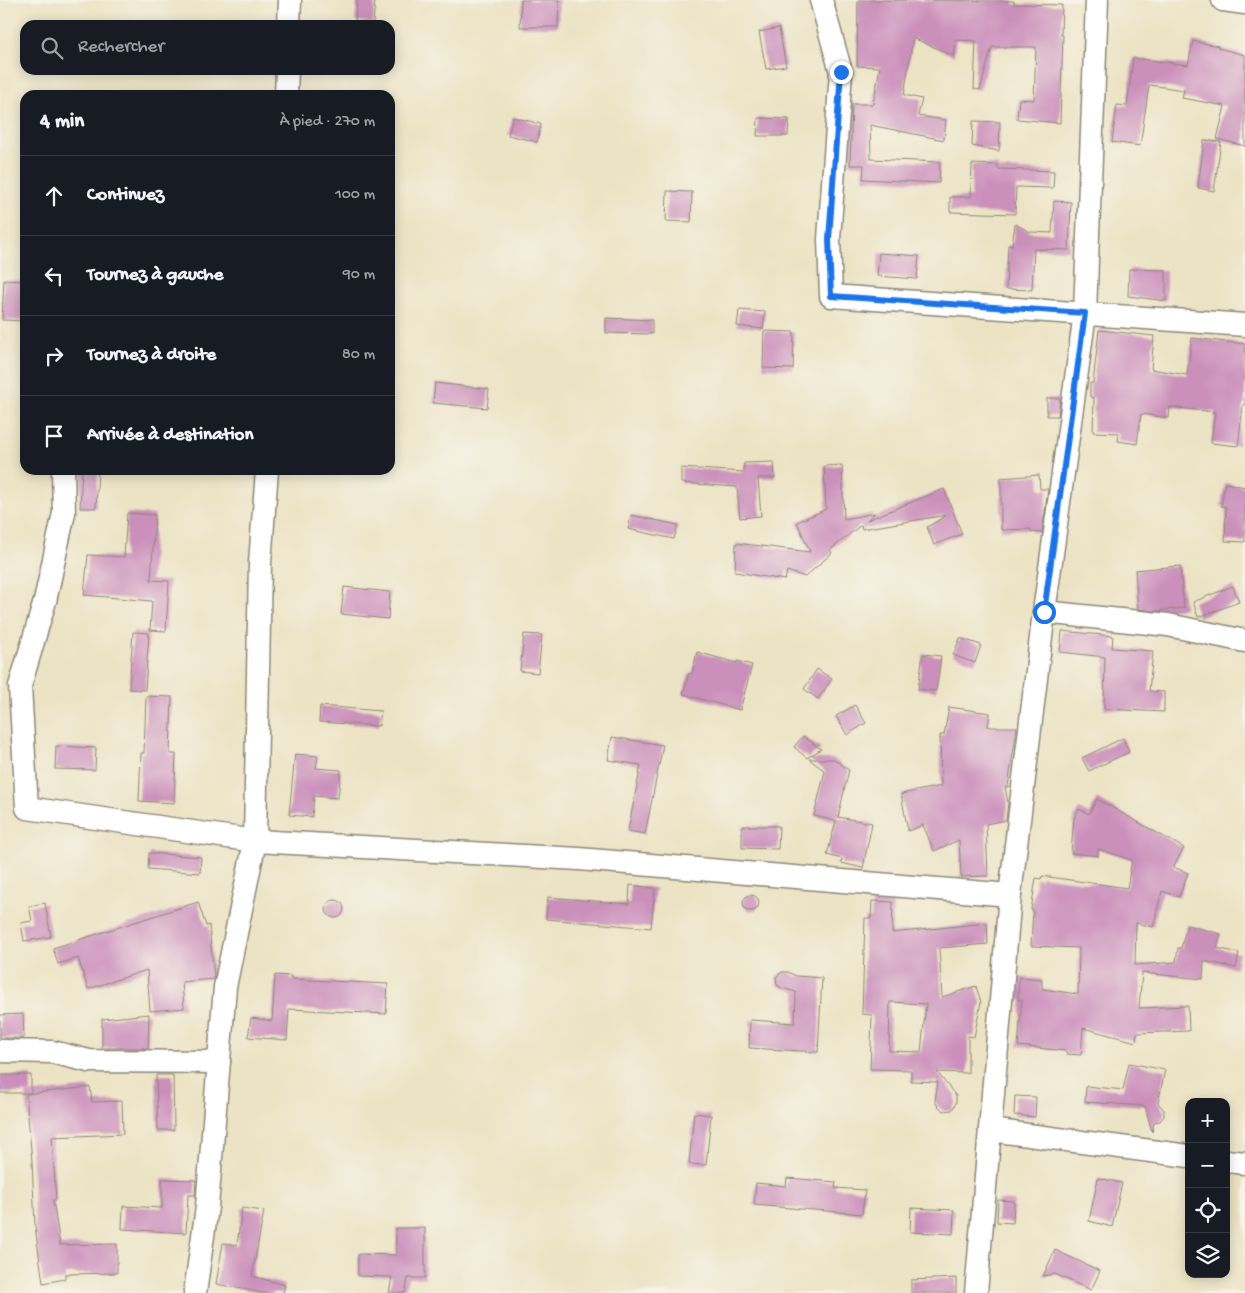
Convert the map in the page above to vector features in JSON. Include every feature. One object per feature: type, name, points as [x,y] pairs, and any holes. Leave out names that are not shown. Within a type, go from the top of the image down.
[{"type":"street","points":[[289,20],[290,0]]},
{"type":"street","points":[[820,0],[841,72],[829,239],[831,296],[1245,325]]},
{"type":"street","points":[[976,1293],[1010,895],[1044,612],[1085,313],[1097,0]]},
{"type":"street","points":[[1223,0],[1245,3]]},
{"type":"street","points":[[286,90],[287,75]]},
{"type":"street","points":[[63,475],[64,513],[45,601],[20,686],[26,808],[255,842],[579,859],[1010,895]]},
{"type":"street","points":[[195,1293],[207,1207],[226,987],[255,842],[260,564],[267,475]]},
{"type":"street","points":[[1044,612],[1168,625],[1245,642]]},
{"type":"street","points":[[0,1050],[52,1052],[89,1061],[219,1062]]},
{"type":"street","points":[[990,1130],[1185,1155]]},
{"type":"street","points":[[1230,1161],[1245,1163]]},
{"type":"building","points":[[357,0],[375,0],[373,20],[355,20]]},
{"type":"building","points":[[521,0],[559,0],[558,27],[520,27]]},
{"type":"building","points":[[858,0],[1014,1],[1014,4],[1062,5],[1061,35],[1063,35],[1060,123],[1017,119],[1019,99],[1034,100],[1036,47],[992,47],[980,90],[974,89],[976,41],[956,40],[954,56],[913,38],[904,95],[922,99],[918,116],[946,120],[944,140],[870,125],[871,159],[940,162],[939,183],[863,179],[864,165],[850,165],[852,104],[873,104],[880,67],[857,66]]},
{"type":"building","points":[[779,28],[786,66],[766,69],[759,32]]},
{"type":"building","points":[[1193,41],[1218,46],[1218,48],[1245,55],[1245,146],[1217,139],[1225,106],[1182,98],[1184,90],[1149,85],[1140,146],[1112,142],[1117,105],[1127,106],[1133,58],[1188,65]]},
{"type":"building","points":[[513,117],[541,124],[537,142],[508,135]]},
{"type":"building","points":[[758,118],[789,119],[788,136],[757,136]]},
{"type":"building","points":[[973,121],[1000,122],[999,151],[972,146]]},
{"type":"building","points":[[1204,140],[1221,142],[1214,191],[1198,188]]},
{"type":"building","points":[[972,164],[998,165],[998,169],[1054,171],[1053,188],[1016,187],[1015,214],[950,212],[950,197],[971,197]]},
{"type":"building","points":[[667,191],[692,192],[691,222],[666,221]]},
{"type":"building","points":[[1054,201],[1071,202],[1069,250],[1034,249],[1032,290],[1006,289],[1008,245],[1012,245],[1015,224],[1030,232],[1052,233]]},
{"type":"building","points":[[879,253],[919,256],[917,279],[877,276]]},
{"type":"building","points":[[1129,269],[1166,270],[1166,301],[1128,296]]},
{"type":"building","points":[[4,280],[20,281],[20,321],[2,320]]},
{"type":"building","points":[[739,310],[765,312],[763,329],[737,326]]},
{"type":"building","points":[[606,318],[652,320],[652,334],[606,333]]},
{"type":"building","points":[[1099,330],[1154,336],[1151,369],[1187,375],[1192,338],[1245,344],[1245,405],[1243,405],[1238,446],[1211,443],[1215,412],[1170,407],[1169,418],[1141,414],[1137,444],[1118,441],[1119,433],[1093,432],[1094,398],[1090,397],[1090,383],[1093,383]]},
{"type":"building","points":[[764,331],[794,332],[793,369],[763,368]]},
{"type":"building","points":[[435,383],[489,389],[487,408],[433,403]]},
{"type":"building","points":[[1047,398],[1060,398],[1058,416],[1047,416]]},
{"type":"building","points":[[774,462],[775,478],[758,478],[761,516],[740,518],[737,487],[681,483],[681,468],[744,472],[744,463]]},
{"type":"building","points":[[842,465],[844,519],[875,513],[867,520],[944,489],[962,534],[934,545],[927,527],[947,515],[862,529],[861,525],[830,550],[832,553],[805,577],[787,571],[785,580],[735,572],[736,543],[810,552],[797,522],[826,509],[824,466]]},
{"type":"building","points":[[82,475],[98,475],[96,508],[80,508]]},
{"type":"building","points":[[1039,475],[1040,489],[1048,489],[1042,533],[1031,532],[1031,529],[1001,530],[1001,478]]},
{"type":"building","points":[[1225,483],[1245,487],[1245,542],[1225,541],[1226,507],[1221,506]]},
{"type":"building","points":[[127,513],[155,515],[151,580],[169,581],[166,631],[150,630],[152,601],[84,595],[88,555],[124,557]]},
{"type":"building","points":[[631,515],[678,525],[674,539],[628,529]]},
{"type":"building","points":[[1180,566],[1184,608],[1156,611],[1138,609],[1135,570]]},
{"type":"building","points":[[1233,586],[1239,602],[1198,617],[1193,602]]},
{"type":"building","points":[[344,587],[390,592],[388,619],[341,614]]},
{"type":"building","points":[[1062,631],[1113,636],[1112,648],[1153,651],[1149,691],[1164,692],[1164,712],[1104,709],[1105,657],[1060,652]]},
{"type":"building","points":[[133,632],[149,633],[145,690],[129,689]]},
{"type":"building","points":[[524,634],[542,635],[538,673],[520,671]]},
{"type":"building","points":[[960,638],[981,645],[975,663],[953,655]]},
{"type":"building","points":[[697,652],[737,663],[737,661],[752,665],[740,710],[683,694],[689,673],[692,674]]},
{"type":"building","points":[[923,654],[941,656],[936,691],[918,689]]},
{"type":"building","points":[[817,669],[832,679],[818,699],[804,689]]},
{"type":"building","points":[[146,696],[172,697],[170,754],[176,754],[174,803],[139,801],[141,753],[144,753]]},
{"type":"building","points":[[855,705],[866,723],[847,735],[836,716]]},
{"type":"building","points":[[320,706],[381,711],[379,726],[319,722]]},
{"type":"building","points":[[949,707],[990,713],[988,727],[1017,727],[1008,787],[1005,787],[1008,803],[1006,820],[986,824],[988,876],[961,877],[959,840],[934,851],[923,825],[908,831],[901,794],[941,786],[940,735],[944,735]]},
{"type":"building","points":[[803,736],[821,749],[807,758],[794,747]]},
{"type":"building","points":[[612,737],[663,745],[645,834],[628,831],[641,765],[608,760]]},
{"type":"building","points":[[1123,738],[1129,752],[1089,771],[1082,758]]},
{"type":"building","points":[[56,746],[96,748],[95,770],[55,769]]},
{"type":"building","points":[[295,754],[318,756],[316,768],[341,770],[338,798],[314,796],[312,817],[289,815]]},
{"type":"building","points":[[809,759],[834,759],[849,770],[838,817],[872,823],[863,868],[841,863],[842,859],[827,855],[836,821],[814,816],[825,771]]},
{"type":"building","points":[[1097,799],[1184,848],[1173,867],[1188,873],[1179,897],[1162,891],[1153,927],[1136,923],[1135,965],[1176,962],[1178,948],[1181,948],[1187,925],[1221,934],[1217,948],[1239,953],[1236,968],[1204,961],[1203,979],[1142,973],[1139,1008],[1188,1006],[1189,1031],[1137,1033],[1136,1042],[1083,1028],[1081,1055],[1066,1054],[1066,1051],[1018,1046],[1022,1000],[1018,1000],[1019,977],[1042,979],[1042,989],[1078,994],[1079,948],[1031,946],[1033,910],[1031,910],[1036,878],[1041,879],[1042,876],[1127,888],[1132,860],[1098,849],[1098,856],[1071,853],[1074,818],[1079,809],[1089,814]]},
{"type":"building","points":[[742,826],[779,826],[778,849],[742,848]]},
{"type":"building","points":[[149,853],[201,857],[200,873],[148,869]]},
{"type":"building","points":[[630,885],[655,888],[651,928],[546,919],[548,897],[629,904]]},
{"type":"building","points":[[751,895],[759,903],[751,911],[743,903]]},
{"type":"building","points":[[335,900],[341,903],[344,909],[341,915],[335,918],[329,915],[326,909],[329,903]]},
{"type":"building","points":[[872,901],[893,902],[892,933],[987,923],[988,944],[939,948],[942,997],[976,986],[981,1002],[974,1037],[968,1036],[968,1073],[937,1072],[956,1096],[956,1103],[952,1110],[943,1111],[935,1101],[938,1082],[911,1081],[911,1070],[870,1069],[872,1015],[862,1014],[865,918],[871,918]],"holes":[[[890,1002],[926,1004],[921,1052],[889,1051]]]},
{"type":"building","points":[[198,902],[206,926],[209,925],[214,976],[213,979],[182,982],[184,1008],[150,1011],[147,970],[88,989],[78,958],[58,964],[53,948]]},
{"type":"building","points":[[45,903],[51,937],[24,941],[21,923],[32,921],[29,906]]},
{"type":"building","points":[[782,972],[788,972],[796,976],[822,978],[818,1052],[749,1048],[750,1020],[795,1023],[796,992],[777,985],[776,977]]},
{"type":"building","points":[[275,975],[291,976],[291,979],[388,984],[386,1014],[289,1009],[287,1040],[248,1037],[251,1018],[272,1021]]},
{"type":"building","points":[[23,1014],[24,1038],[0,1038],[0,1015]]},
{"type":"building","points":[[149,1014],[148,1048],[102,1048],[102,1019]]},
{"type":"building","points":[[1129,1063],[1165,1070],[1158,1103],[1164,1110],[1164,1116],[1160,1121],[1154,1122],[1152,1132],[1145,1106],[1085,1102],[1086,1086],[1123,1090]]},
{"type":"building","points":[[0,1075],[31,1075],[31,1093],[0,1093]]},
{"type":"building","points":[[156,1075],[173,1075],[174,1130],[158,1130]]},
{"type":"building","points":[[90,1087],[92,1102],[122,1101],[123,1134],[52,1137],[56,1200],[53,1200],[60,1245],[117,1244],[117,1273],[65,1274],[65,1279],[43,1283],[35,1226],[26,1094]]},
{"type":"building","points":[[1015,1096],[1036,1097],[1035,1117],[1014,1115]]},
{"type":"building","points":[[694,1113],[711,1115],[706,1165],[689,1164]]},
{"type":"building","points":[[787,1178],[836,1182],[835,1188],[865,1190],[862,1214],[754,1205],[756,1183],[786,1186]]},
{"type":"building","points":[[1098,1178],[1122,1183],[1112,1227],[1089,1221]]},
{"type":"building","points":[[162,1179],[196,1180],[195,1195],[188,1195],[186,1233],[122,1229],[123,1206],[162,1208]]},
{"type":"building","points":[[998,1200],[1014,1201],[1013,1223],[997,1222]]},
{"type":"building","points":[[242,1208],[264,1211],[252,1276],[285,1285],[283,1293],[263,1293],[216,1284],[223,1243],[237,1245]]},
{"type":"building","points":[[911,1208],[954,1210],[953,1234],[910,1232]]},
{"type":"building","points":[[396,1228],[425,1228],[425,1278],[408,1278],[405,1293],[389,1293],[392,1277],[358,1276],[358,1254],[396,1255]]},
{"type":"building","points":[[1055,1250],[1100,1271],[1091,1290],[1055,1274],[1043,1276]]},
{"type":"building","points":[[956,1278],[956,1293],[911,1293],[911,1280]]},
{"type":"route","points":[[841,72],[829,239],[831,296],[1085,313],[1044,612]]}]
